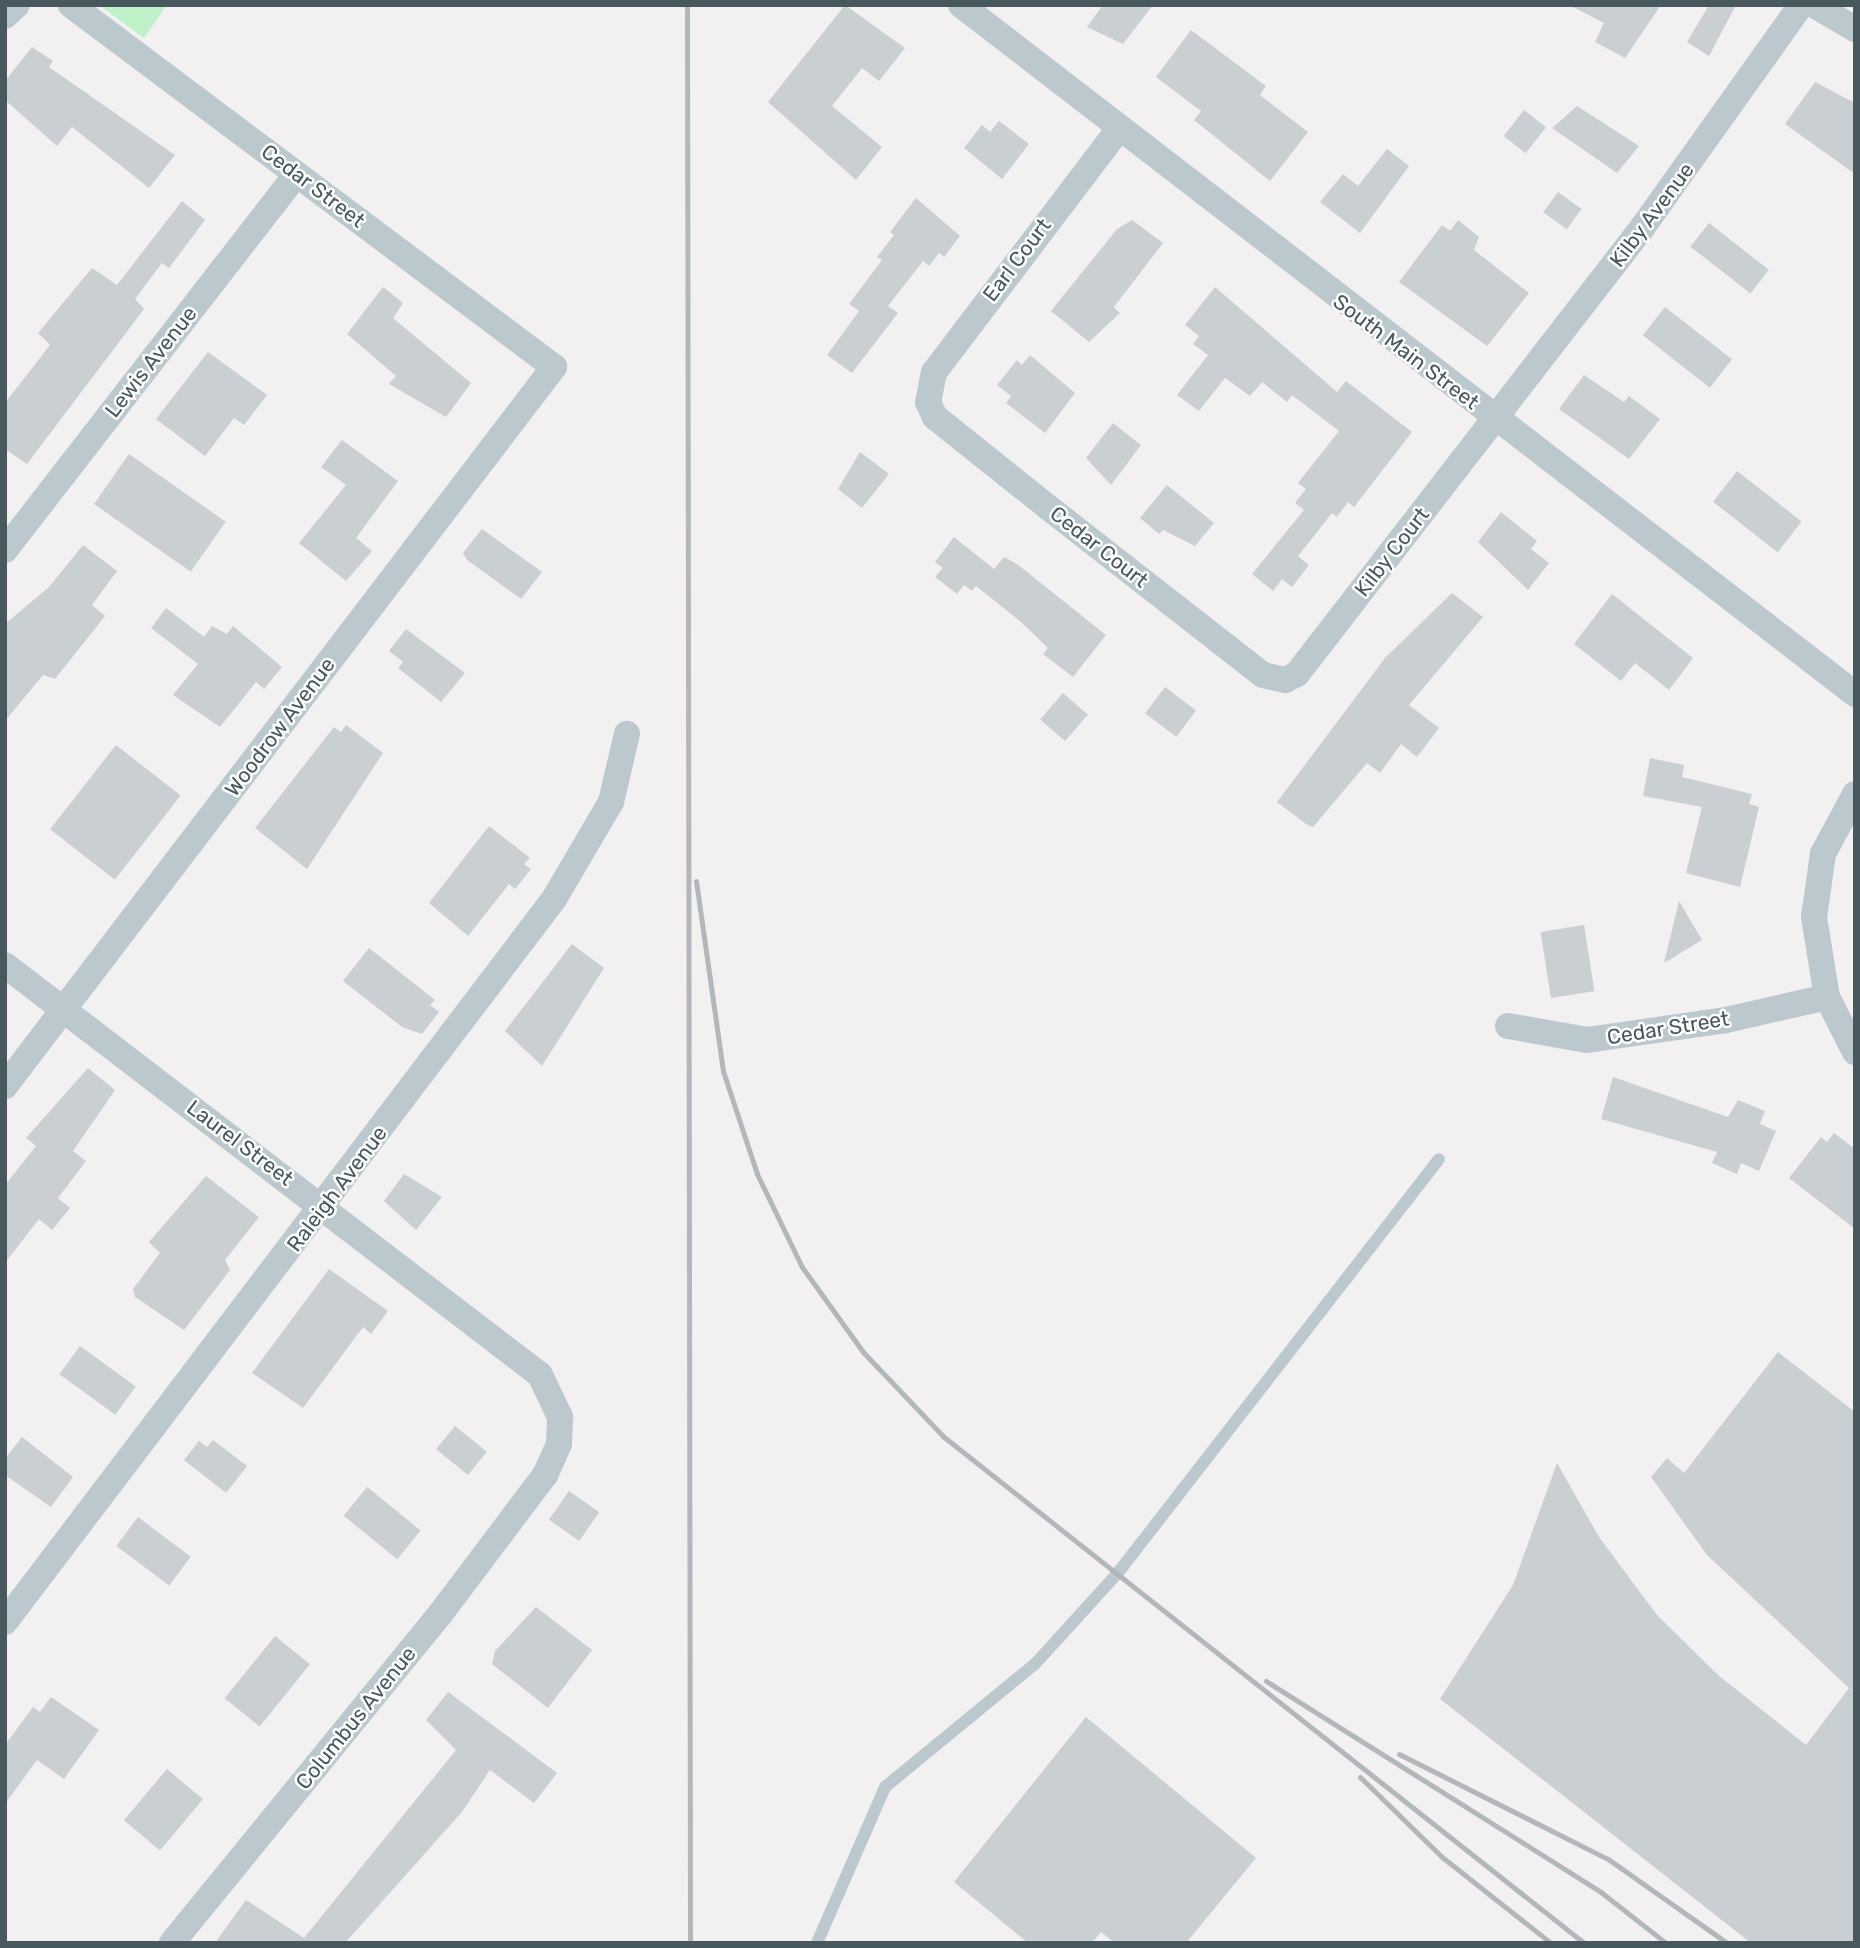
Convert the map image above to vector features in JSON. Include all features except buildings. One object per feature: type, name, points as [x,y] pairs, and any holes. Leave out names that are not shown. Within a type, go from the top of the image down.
[{"type":"street","points":[[5,16],[17,5]]},
{"type":"street","name":"Cedar Street","points":[[71,5],[554,367]]},
{"type":"street","name":"South Main Street","points":[[961,5],[1118,130],[1855,694]]},
{"type":"street","name":"Kilby Avenue","points":[[1494,419],[1706,142],[1801,5]]},
{"type":"street","points":[[1814,5],[1855,29]]},
{"type":"street","name":"Earl Court","points":[[928,397],[934,372],[1118,130]]},
{"type":"street","name":"Lewis Avenue","points":[[5,550],[296,174]]},
{"type":"street","name":"Woodrow Avenue","points":[[5,1086],[554,367]]},
{"type":"street","name":"Cedar Court","points":[[928,397],[935,417],[1049,508],[1263,675],[1285,680]]},
{"type":"street","name":"Kilby Court","points":[[1285,680],[1297,674],[1494,419]]},
{"type":"street","name":"Raleigh Avenue","points":[[5,1622],[324,1207],[594,838],[611,802],[627,734]]},
{"type":"street","points":[[1855,793],[1823,854],[1816,885],[1817,957],[1827,997],[1855,1052]]},
{"type":"street","name":"Laurel Street","points":[[5,965],[540,1375],[560,1417],[559,1444],[534,1489]]},
{"type":"street","name":"Cedar Street","points":[[1508,1026],[1587,1040],[1726,1020],[1827,997]]},
{"type":"street","name":"Columbus Avenue","points":[[172,1943],[441,1613],[534,1489]]},
{"type":"lane","points":[[817,1943],[885,1787],[1035,1664],[1108,1584],[1439,1159]]},
{"type":"green space","points":[[99,5],[167,5],[144,38]]},
{"type":"railway","points":[[687,5],[690,1943]]},
{"type":"railway","points":[[696,881],[723,1071],[757,1174],[802,1267],[863,1352],[944,1437],[1584,1943]]},
{"type":"railway","points":[[1266,1681],[1602,1893],[1666,1943]]},
{"type":"railway","points":[[1399,1754],[1608,1859],[1727,1943]]},
{"type":"railway","points":[[1360,1777],[1442,1857],[1551,1943]]}]
